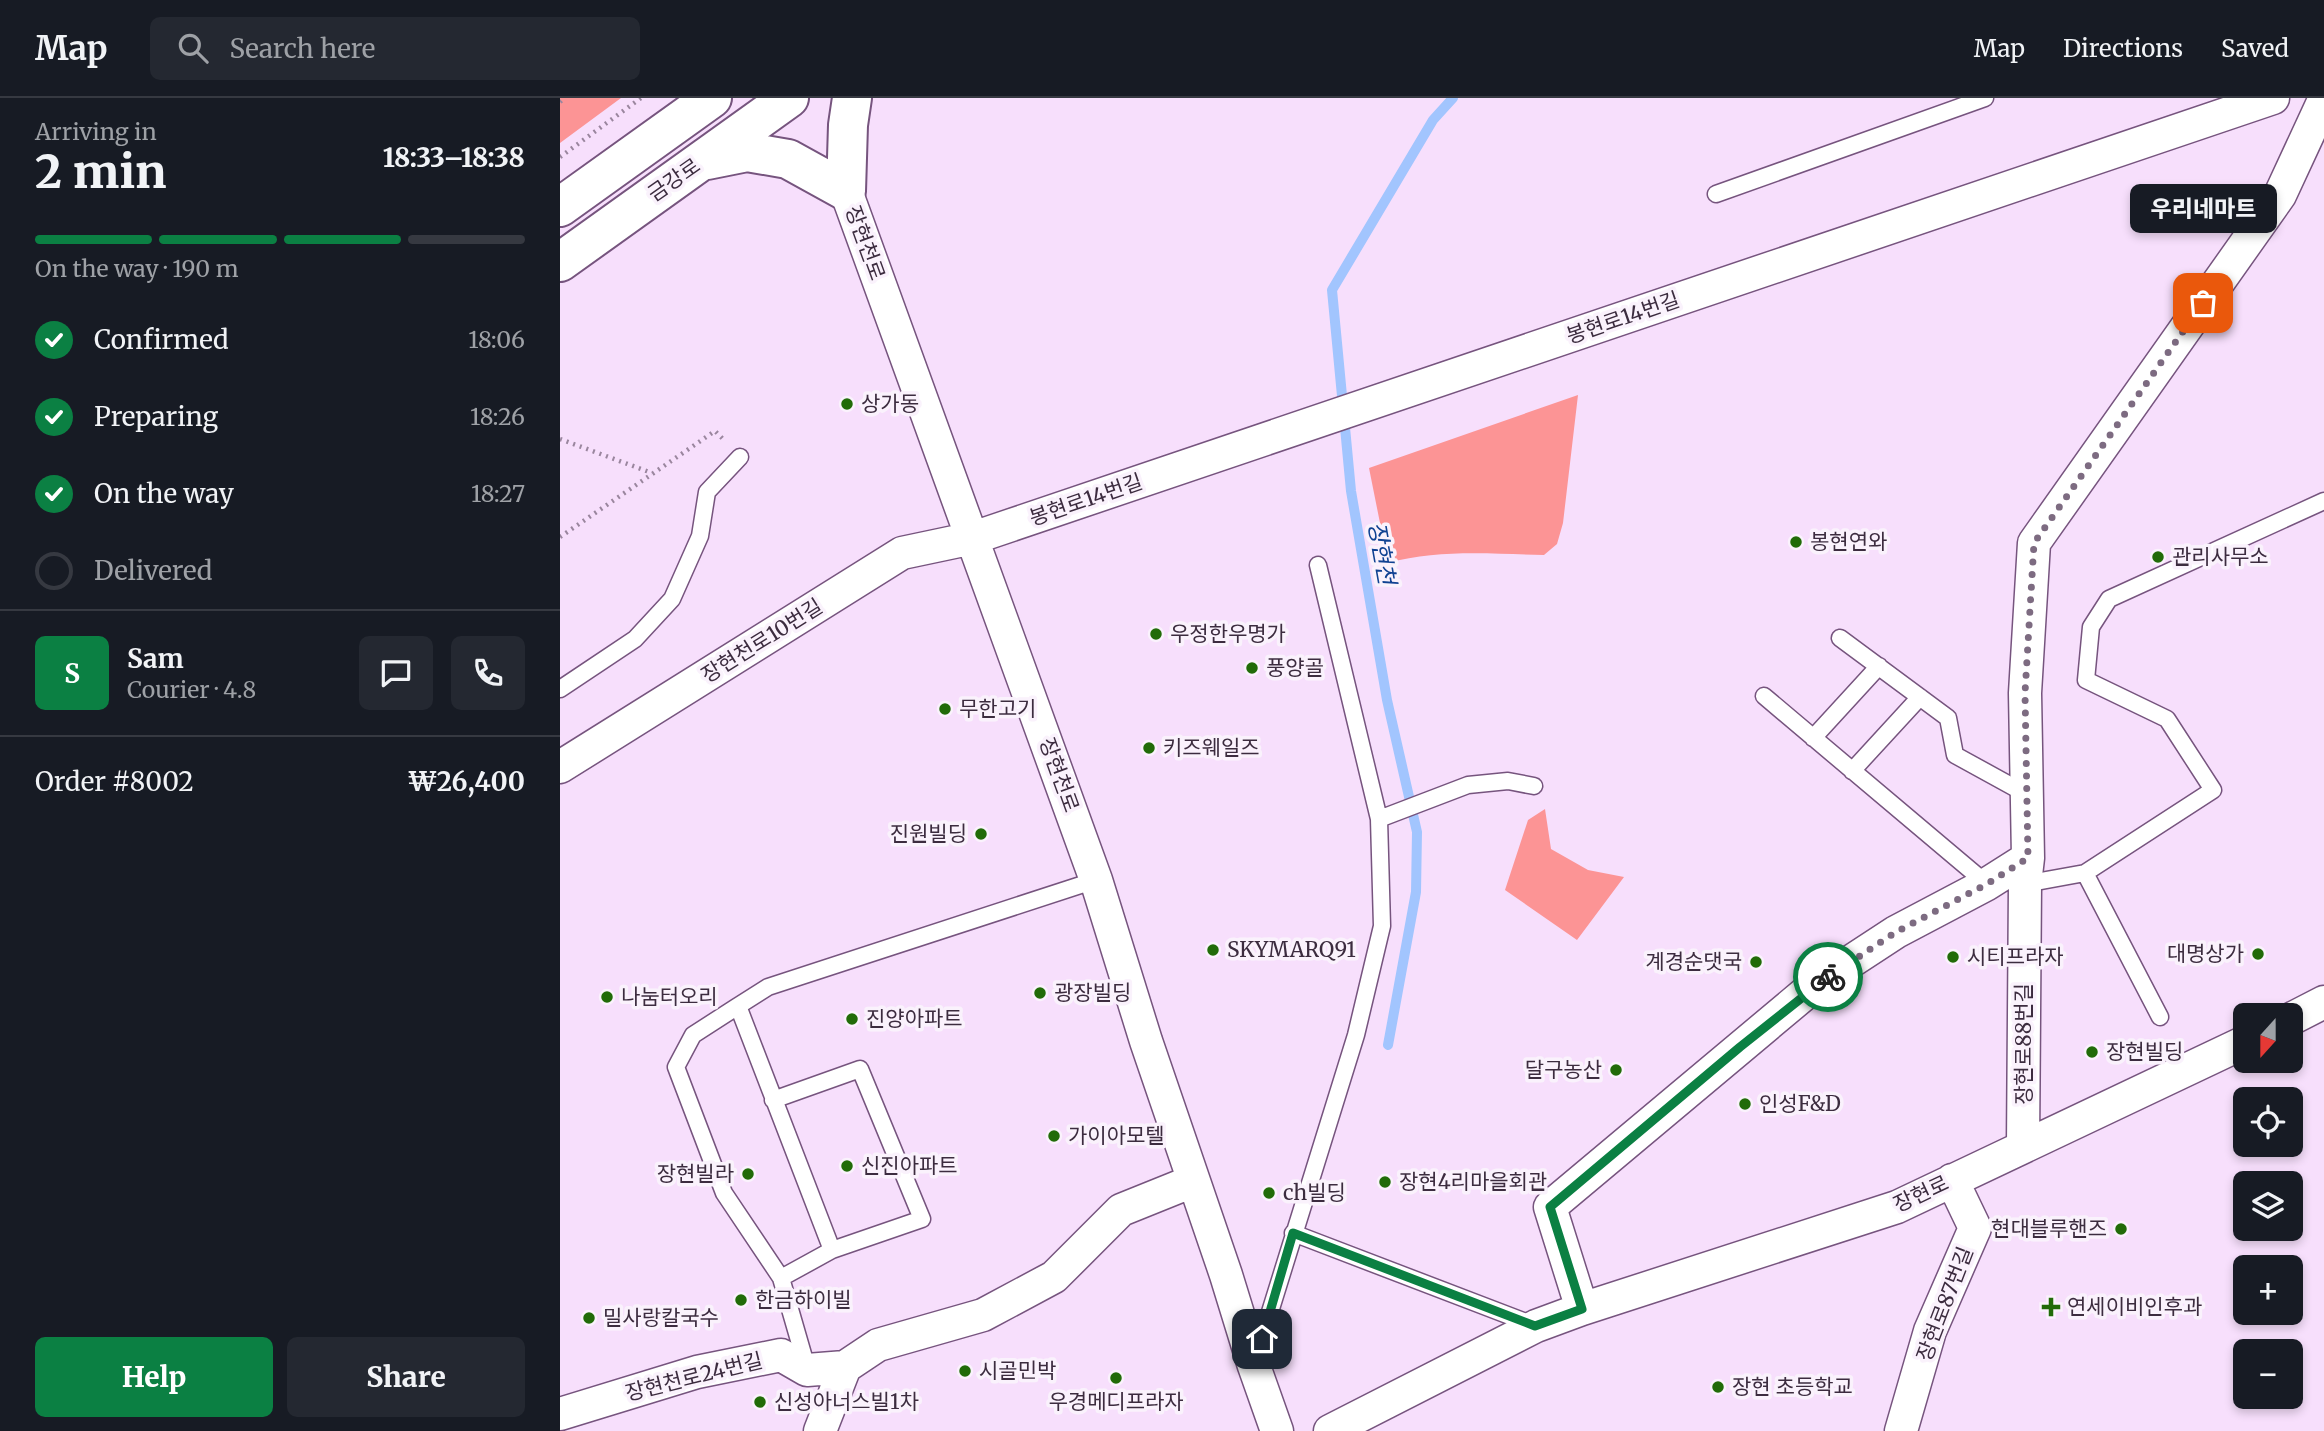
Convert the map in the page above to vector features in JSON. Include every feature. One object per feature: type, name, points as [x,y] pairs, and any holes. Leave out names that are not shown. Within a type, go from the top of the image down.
[{"type":"main road","name":"금강로","points":[[560,207],[712,98]]},
{"type":"main road","name":"금강로","points":[[560,262],[789,98]]},
{"type":"main road","points":[[701,161],[747,152],[788,159],[846,191],[848,125],[852,98]]},
{"type":"street","name":"봉현로14번길","points":[[973,538],[2273,98]]},
{"type":"street","name":"장현로88번길","points":[[2023,1146],[2025,693],[2034,543],[2280,195],[2324,100]]},
{"type":"street","name":"장현천로","points":[[846,191],[1096,880],[1277,1431]]},
{"type":"street","name":"장현천로10번길","points":[[560,767],[902,553],[973,538]]},
{"type":"street","points":[[1582,1309],[1550,1207],[1815,985],[1896,932],[1987,884],[2026,871]]},
{"type":"street","points":[[2303,1013],[2324,1002]]},
{"type":"street","name":"장현로","points":[[1330,1431],[1535,1326],[1897,1208],[2233,1048]]},
{"type":"street","name":"장현로87번길","points":[[1901,1431],[1930,1331],[1975,1228],[1952,1180]]},
{"type":"street","name":"장현천로24번길","points":[[560,1414],[697,1372],[781,1355],[807,1370],[845,1367],[878,1345],[983,1315],[1054,1277],[1121,1210],[1193,1181]]},
{"type":"street","points":[[820,1431],[845,1367]]},
{"type":"lane","points":[[1716,194],[1956,103],[1985,98]]},
{"type":"lane","points":[[560,689],[635,639],[672,599],[700,536],[707,492],[740,457]]},
{"type":"lane","points":[[2026,871],[2085,873],[2213,790],[2166,719],[2086,680],[2091,627],[2109,599],[2324,501]]},
{"type":"lane","points":[[1254,1366],[1356,1035],[1382,926],[1379,819],[1318,565]]},
{"type":"lane","points":[[1840,638],[1948,718],[1955,755],[2026,794]]},
{"type":"lane","points":[[1813,738],[1878,666]]},
{"type":"lane","points":[[1764,696],[1987,884]]},
{"type":"lane","points":[[1852,771],[1920,697]]},
{"type":"lane","points":[[1379,819],[1468,785],[1508,781],[1534,786]]},
{"type":"lane","points":[[2085,873],[2160,1017]]},
{"type":"lane","points":[[807,1370],[781,1278],[724,1193],[676,1067],[693,1035],[768,987],[1096,880]]},
{"type":"lane","points":[[738,1006],[832,1250]]},
{"type":"lane","points":[[773,1100],[860,1069],[922,1219],[832,1250],[781,1278]]},
{"type":"lane","points":[[1293,1233],[1535,1326]]},
{"type":"path","points":[[560,157],[641,98]]},
{"type":"path","points":[[560,537],[715,430],[740,457]]},
{"type":"path","points":[[560,439],[653,473]]},
{"type":"shaded area","points":[[560,98],[621,98],[560,143]]},
{"type":"shaded area","points":[[1578,395],[1563,523],[1557,544],[1544,555],[1446,554],[1388,563],[1369,468]]},
{"type":"shaded area","points":[[1545,809],[1551,849],[1588,870],[1624,877],[1577,940],[1505,890],[1528,820]]},
{"type":"waterway","name":"장현천","points":[[1388,1045],[1416,892],[1417,832],[1387,700],[1351,491],[1332,290],[1433,120],[1453,98]]},
{"type":"way so far","points":[[1828,977],[1896,932],[1987,884],[2028,858],[2025,693],[2034,543],[2203,303]]},
{"type":"place","name":"우리네마트","points":[[2203,303]]},
{"type":"place","name":"상가동","points":[[847,404]]},
{"type":"place","name":"봉현연와","points":[[1796,542]]},
{"type":"place","name":"관리사무소","points":[[2158,557]]},
{"type":"place","name":"우정한우명가","points":[[1156,634]]},
{"type":"place","name":"풍양골","points":[[1252,668]]},
{"type":"place","name":"무한고기","points":[[945,709]]},
{"type":"place","name":"키즈웨일즈","points":[[1149,748]]},
{"type":"place","name":"진원빌딩","points":[[981,834]]},
{"type":"place","name":"SKYMARQ91","points":[[1213,950]]},
{"type":"place","name":"대명상가","points":[[2258,954]]},
{"type":"place","name":"시티프라자","points":[[1953,957]]},
{"type":"place","name":"계경순댓국","points":[[1756,962]]},
{"type":"place","name":"광장빌딩","points":[[1040,993]]},
{"type":"place","name":"나눔터오리","points":[[607,997]]},
{"type":"place","name":"진양아파트","points":[[852,1019]]},
{"type":"place","name":"장현빌딩","points":[[2092,1052]]},
{"type":"place","name":"달구농산","points":[[1616,1070]]},
{"type":"place","name":"인성F&D","points":[[1745,1104]]},
{"type":"place","name":"가이아모텔","points":[[1054,1136]]},
{"type":"place","name":"신진아파트","points":[[847,1166]]},
{"type":"place","name":"장현빌라","points":[[748,1174]]},
{"type":"place","name":"장현4리마을회관","points":[[1385,1182]]},
{"type":"place","name":"ch빌딩","points":[[1269,1193]]},
{"type":"place","name":"현대블루핸즈","points":[[2121,1229]]},
{"type":"place","name":"한금하이빌","points":[[741,1300]]},
{"type":"place","name":"연세이비인후과","points":[[2051,1307]]},
{"type":"place","name":"밀사랑칼국수","points":[[589,1318]]},
{"type":"place","name":"시골민박","points":[[965,1371]]},
{"type":"place","name":"우경메디프라자","points":[[1116,1378]]},
{"type":"place","name":"장현 초등학교","points":[[1718,1387]]},
{"type":"place","name":"신성아너스빌1차","points":[[760,1402]]},
{"type":"route","points":[[1262,1339],[1293,1233],[1535,1326],[1582,1309],[1550,1207],[1740,1047],[1828,977]]}]
